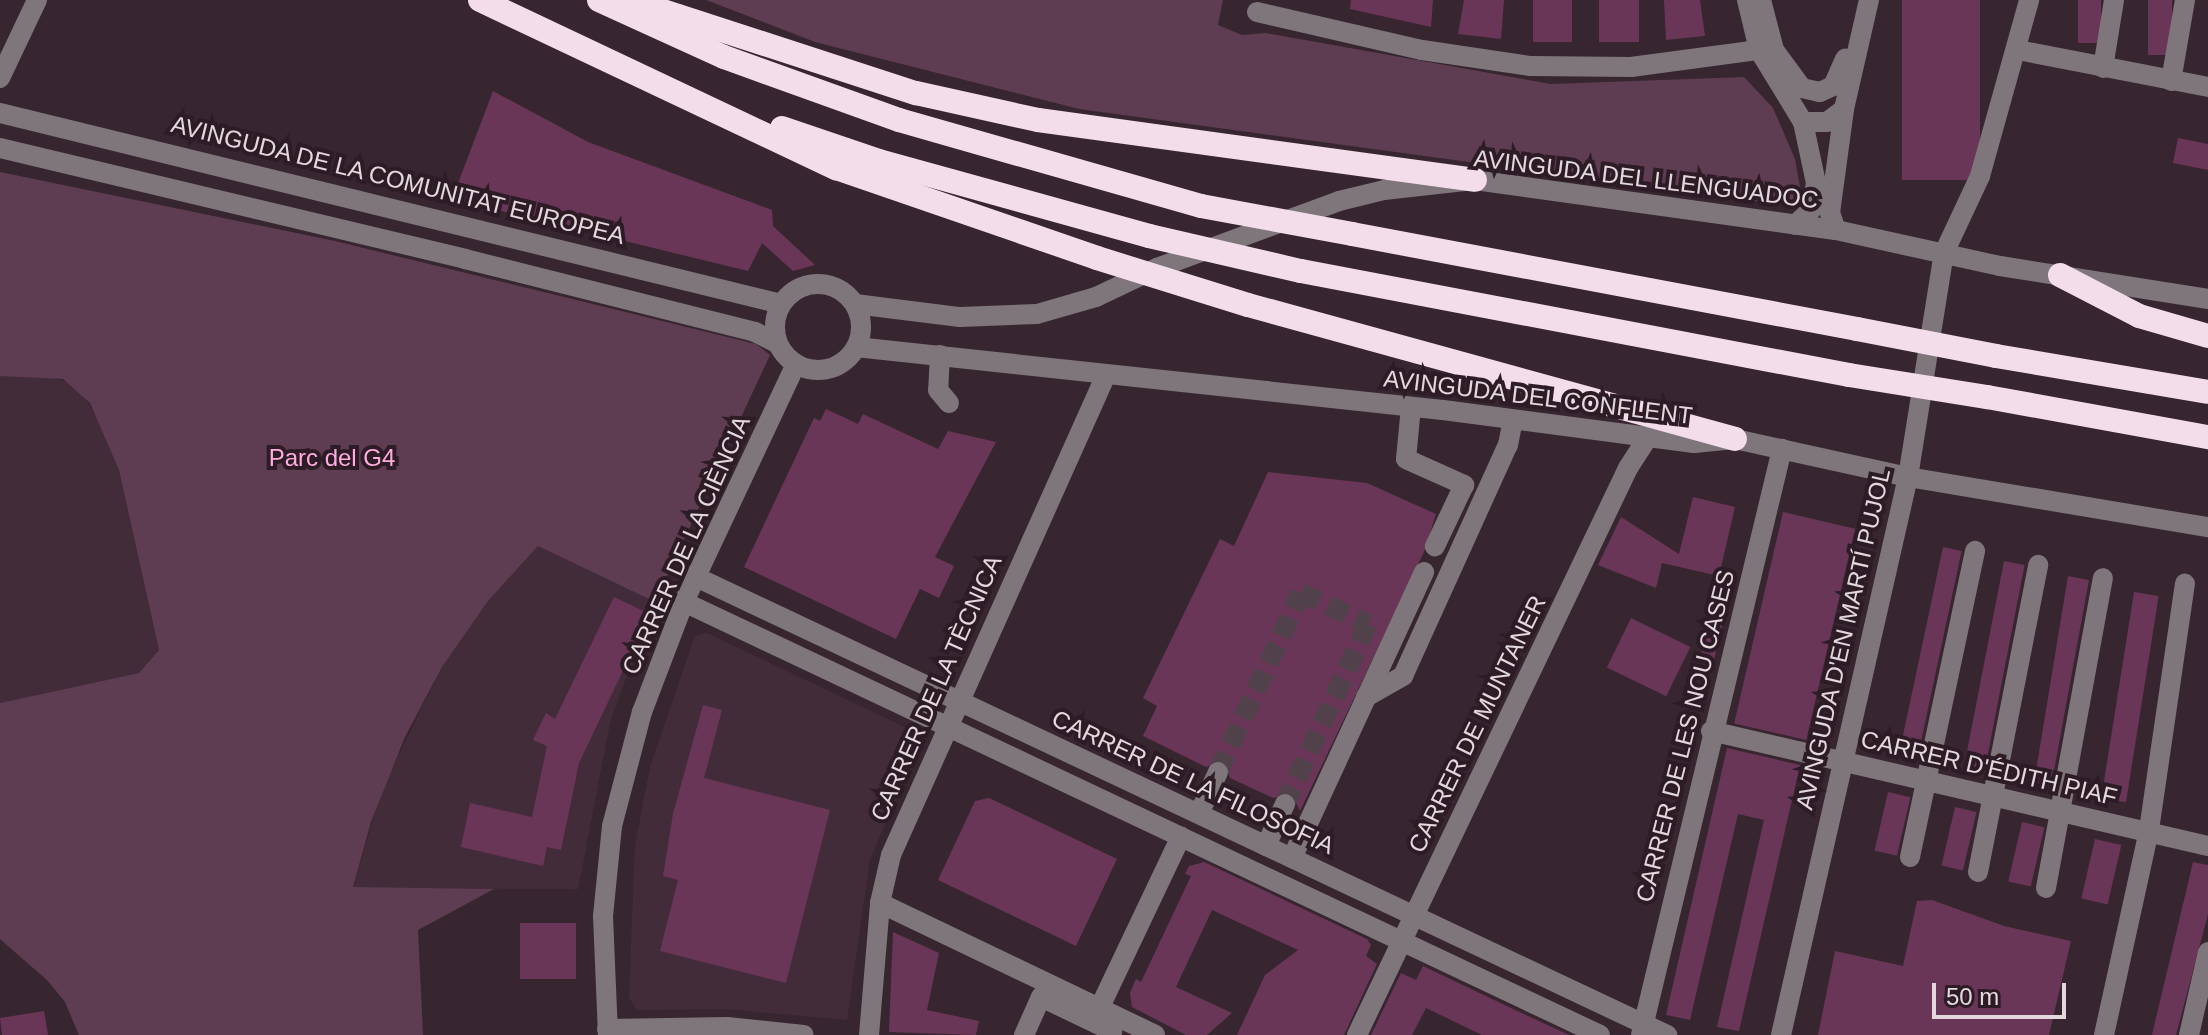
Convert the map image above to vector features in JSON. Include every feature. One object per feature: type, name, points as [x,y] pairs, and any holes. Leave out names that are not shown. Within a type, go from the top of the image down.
[{"type":"highway","points":[[480,0],[836,168],[1097,258],[1248,305],[1735,439]]},
{"type":"highway","points":[[599,0],[724,57],[899,120],[1201,206],[1996,356],[2208,392]]},
{"type":"highway","points":[[629,0],[916,93],[1038,120],[1475,180]]},
{"type":"highway","points":[[685,96],[879,161],[1149,236],[1301,271],[1849,375],[2208,437]]},
{"type":"highway","points":[[2060,275],[2139,316],[2208,336]]},
{"type":"street","points":[[0,78],[37,0]]},
{"type":"street","points":[[1747,0],[1759,50],[1777,74],[1803,122],[1816,183],[1811,210],[1795,225]]},
{"type":"street","points":[[1761,0],[1780,63],[1802,88],[1820,92],[1842,73],[1859,0]]},
{"type":"street","points":[[1836,230],[1830,213],[1844,109],[1869,0]]},
{"type":"street","name":"AVINGUDA D'EN MARTÍ PUJOL","points":[[1781,1035],[1908,477],[1944,253],[1980,176],[2018,50],[2029,0]]},
{"type":"street","points":[[2103,68],[2114,0]]},
{"type":"street","points":[[2171,81],[2185,0]]},
{"type":"street","points":[[1257,12],[1422,50],[1531,66],[1631,67],[1759,50]]},
{"type":"street","points":[[2018,50],[2208,87]]},
{"type":"street","points":[[1777,74],[1807,99],[1844,109]]},
{"type":"street","points":[[1803,122],[1827,122],[1844,109]]},
{"type":"street","name":"AVINGUDA DE LA COMUNITAT EUROPEA","points":[[0,113],[46,121],[781,304]]},
{"type":"street","points":[[0,148],[755,332],[777,343],[796,364],[831,368],[856,347],[861,331],[855,304],[839,289],[817,283],[794,291],[781,304],[775,317],[777,343]]},
{"type":"street","name":"AVINGUDA DEL LLENGUADOC","points":[[855,304],[960,317],[1037,314],[1096,297],[1157,268],[1339,201],[1384,190],[1475,180],[1836,230],[2060,275],[2208,299]]},
{"type":"street","name":"AVINGUDA DEL CONFLENT","points":[[856,347],[1105,377],[1411,407],[1694,443],[1735,439],[1908,477],[2208,527]]},
{"type":"street","points":[[940,355],[938,390],[949,403]]},
{"type":"street","name":"CARRER DE LA CIÈNCIA","points":[[608,1032],[603,916],[612,826],[642,712],[684,602],[796,364]]},
{"type":"street","name":"CARRER DE LA TÈCNICA","points":[[869,1035],[880,903],[891,855],[957,700],[1105,377]]},
{"type":"street","points":[[1411,407],[1406,459],[1464,485],[1435,546]]},
{"type":"street","points":[[1366,697],[1403,676],[1508,445],[1513,419]]},
{"type":"street","name":"CARRER DE MUNTANER","points":[[1357,1035],[1648,437]]},
{"type":"street","name":"CARRER DE LES NOU CASES","points":[[1642,1030],[1711,731],[1782,449]]},
{"type":"street","points":[[1910,857],[1975,551]]},
{"type":"street","points":[[1978,872],[1996,796],[2038,565]]},
{"type":"street","points":[[1292,858],[1424,572]]},
{"type":"street","name":"CARRER DE LA FILOSOFIA","points":[[696,577],[1413,915],[1642,1030],[1667,1035]]},
{"type":"street","points":[[2046,888],[2063,811],[2103,578]]},
{"type":"street","points":[[2104,1035],[2149,830],[2185,584]]},
{"type":"street","points":[[684,602],[1600,1035]]},
{"type":"street","name":"CARRER D'ÉDITH PIAF","points":[[1711,731],[2208,846]]},
{"type":"street","points":[[1199,814],[1218,772]]},
{"type":"street","points":[[1266,846],[1285,804]]},
{"type":"street","points":[[1099,1009],[1181,836]]},
{"type":"street","points":[[880,903],[1155,1035]]},
{"type":"street","points":[[2189,1035],[2208,952]]},
{"type":"street","points":[[1024,1035],[1041,997],[1122,1035]]},
{"type":"street","points":[[608,1032],[727,1027],[804,1035]]},
{"type":"shaded area","points":[[47,374],[79,388],[98,419],[119,470],[159,650],[139,673],[0,703],[0,376]]},
{"type":"shaded area","points":[[538,546],[655,602],[611,718],[578,889],[353,888],[382,789],[442,667],[488,601]]},
{"type":"shaded area","points":[[707,633],[917,733],[919,745],[870,859],[847,1020],[727,1009],[637,1010],[629,998],[635,845],[650,767],[695,636]]},
{"type":"green space","points":[[706,0],[1223,0],[1218,25],[1242,35],[1266,33],[1551,84],[1744,77],[1773,108],[1795,159],[1801,192],[1792,206],[1079,109],[815,42]]},
{"type":"green space","name":"Parc del G4","points":[[0,172],[335,241],[756,344],[770,355],[655,602],[538,546],[488,601],[442,667],[405,737],[371,822],[353,887],[494,889],[418,930],[423,1035],[79,1035],[65,1002],[48,981],[0,939],[0,703],[139,673],[159,650],[119,470],[90,403],[63,379],[0,376]]},
{"type":"building","points":[[1351,0],[1433,0],[1431,27],[1350,9]]},
{"type":"building","points":[[1464,0],[1504,0],[1501,39],[1458,34]]},
{"type":"building","points":[[1533,0],[1572,0],[1572,42],[1533,42]]},
{"type":"building","points":[[1599,0],[1639,0],[1639,42],[1599,42]]},
{"type":"building","points":[[1664,0],[1700,0],[1705,36],[1666,40]]},
{"type":"building","points":[[1902,0],[1980,0],[1980,180],[1902,180]]},
{"type":"building","points":[[2078,0],[2101,0],[2101,43],[2078,43]]},
{"type":"building","points":[[2148,0],[2172,0],[2172,55],[2148,55]]},
{"type":"building","points":[[493,91],[588,142],[772,210],[773,226],[815,265],[793,271],[762,243],[748,271],[452,199]]},
{"type":"building","points":[[2178,138],[2208,144],[2208,170],[2173,163]]},
{"type":"building","points":[[826,409],[858,424],[863,414],[938,449],[948,431],[996,442],[935,557],[954,566],[939,598],[920,589],[896,639],[744,567],[814,418],[820,421]]},
{"type":"building","points":[[1268,472],[1367,483],[1436,514],[1424,552],[1300,811],[1291,793],[1273,798],[1230,778],[1224,761],[1206,767],[1143,736],[1157,706],[1143,698],[1220,539],[1234,546]]},
{"type":"building","points":[[1693,497],[1735,507],[1719,576],[1662,563],[1656,588],[1598,565],[1621,517],[1679,554]]},
{"type":"building","points":[[1783,512],[1855,529],[1806,740],[1734,723]]},
{"type":"building","points":[[1943,547],[1962,551],[1918,756],[1899,752]]},
{"type":"building","points":[[2004,561],[2025,565],[1984,772],[1964,768]]},
{"type":"building","points":[[2068,576],[2089,580],[2051,787],[2034,783]]},
{"type":"building","points":[[2134,592],[2159,596],[2126,802],[2101,798]]},
{"type":"building","points":[[614,597],[650,614],[579,763],[561,850],[547,847],[543,866],[461,847],[470,803],[532,817],[547,746],[533,740],[546,713],[555,719]]},
{"type":"building","points":[[1714,605],[1726,608],[1714,660],[1700,657]]},
{"type":"building","points":[[1631,618],[1690,647],[1666,696],[1607,667]]},
{"type":"building","points":[[703,705],[722,710],[704,778],[830,810],[786,983],[660,951],[678,880],[663,876],[673,814]]},
{"type":"building","points":[[1727,748],[1800,765],[1739,1031],[1717,1027],[1764,820],[1738,814],[1690,1020],[1666,1015]]},
{"type":"building","points":[[1888,792],[1910,797],[1897,856],[1875,850]]},
{"type":"building","points":[[989,798],[1117,859],[1076,946],[938,880],[975,801]]},
{"type":"building","points":[[1955,807],[1976,812],[1963,870],[1942,865]]},
{"type":"building","points":[[2022,822],[2044,827],[2031,887],[2008,881]]},
{"type":"building","points":[[2095,839],[2121,845],[2108,905],[2081,898]]},
{"type":"building","points":[[1204,862],[1367,939],[1371,945],[1366,956],[1377,964],[1344,1035],[1237,1035],[1265,975],[1298,950],[1212,910],[1176,987],[1232,1013],[1207,1035],[1186,1035],[1132,1007],[1130,993],[1136,979],[1141,982],[1191,876],[1185,874],[1189,866]]},
{"type":"building","points":[[2193,862],[2208,865],[2208,914],[2176,1035],[2152,1035]]},
{"type":"building","points":[[1932,900],[2004,926],[2071,941],[2049,1035],[1818,1035],[1835,951],[1903,966],[1917,901]]},
{"type":"building","points":[[520,923],[576,923],[576,979],[520,979]]},
{"type":"building","points":[[893,932],[939,953],[927,1010],[979,1021],[976,1035],[889,1032]]},
{"type":"building","points":[[1423,966],[1569,1035],[1482,1035],[1426,1008],[1412,1035],[1371,1035],[1401,973],[1416,980]]},
{"type":"building","points":[[44,1011],[48,1035],[2,1035],[0,1018]]},
{"type":"tunnel","points":[[1218,772],[1301,593],[1368,624],[1285,804]]}]
